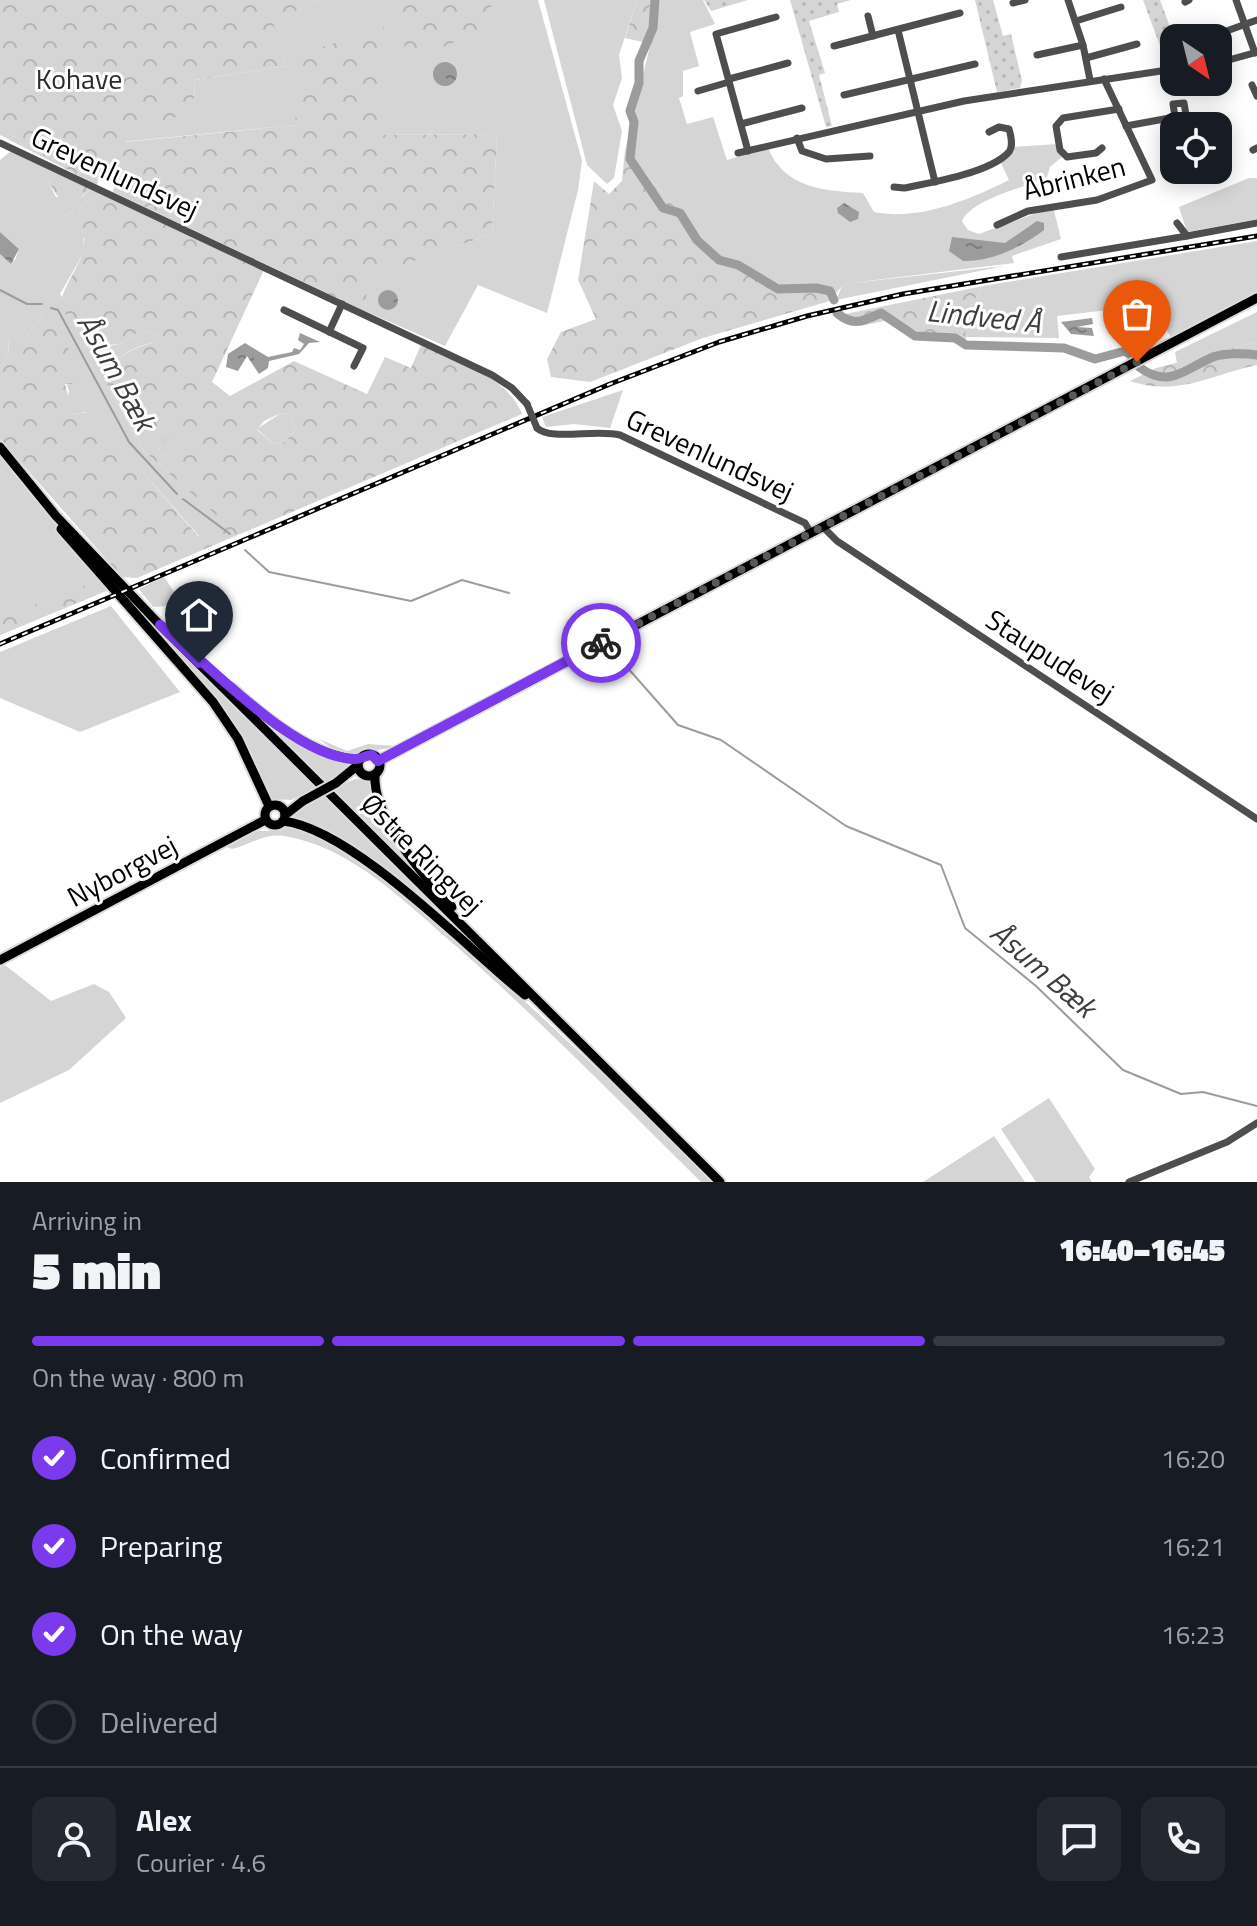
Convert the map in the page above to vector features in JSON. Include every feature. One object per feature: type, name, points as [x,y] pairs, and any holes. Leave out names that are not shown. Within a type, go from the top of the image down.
[{"type":"main road","points":[[496,958],[409,855],[386,815],[376,790],[378,761],[1257,298]]},
{"type":"main road","name":"Østre Ringvej","points":[[0,447],[24,478],[160,625],[720,1182]]},
{"type":"main road","points":[[24,478],[81,553],[213,702],[238,739],[266,794],[269,806],[265,820],[276,826],[283,814],[336,783],[360,766],[367,755],[378,761]]},
{"type":"main road","points":[[160,625],[284,729],[375,774]]},
{"type":"main road","points":[[269,806],[336,843],[390,879],[562,1025]]},
{"type":"main road","name":"Nyborgvej","points":[[0,960],[265,820]]},
{"type":"street","points":[[1013,3],[1025,0]]},
{"type":"street","points":[[1068,0],[1083,45],[1090,80]]},
{"type":"street","points":[[1232,59],[1256,52],[1236,0]]},
{"type":"street","points":[[1076,21],[1121,7]]},
{"type":"street","points":[[834,46],[960,13]]},
{"type":"street","points":[[868,16],[873,36]]},
{"type":"street","points":[[748,151],[716,34],[776,17]]},
{"type":"street","points":[[1232,30],[1257,20]]},
{"type":"street","points":[[898,30],[912,77],[935,182]]},
{"type":"street","points":[[1086,58],[1137,44]]},
{"type":"street","points":[[1037,55],[1083,45]]},
{"type":"street","points":[[698,91],[788,63]]},
{"type":"street","points":[[844,95],[975,64]]},
{"type":"street","points":[[738,153],[919,110],[1160,71]]},
{"type":"street","name":"Åbrinken","points":[[997,225],[1028,211],[1097,200],[1152,180],[1104,79]]},
{"type":"street","points":[[1252,85],[1257,96]]},
{"type":"street","points":[[741,124],[802,108]]},
{"type":"street","name":"Åbrinken","points":[[1102,148],[1096,153],[1067,157],[1060,150],[1056,126],[1063,118],[1119,109]]},
{"type":"street","name":"Åbrinken","points":[[1126,126],[1160,120]]},
{"type":"street","name":"Åbrinken","points":[[894,187],[935,182],[1006,155],[1011,147],[1009,129],[999,127],[989,132]]},
{"type":"street","points":[[797,138],[802,151],[820,158],[870,156]]},
{"type":"street","name":"Grevenlundsvej","points":[[0,143],[492,375],[512,388],[527,404],[537,428],[555,435],[590,431],[620,435],[805,523],[811,533]]},
{"type":"street","points":[[1177,223],[1187,236]]},
{"type":"street","points":[[1061,257],[1257,223]]},
{"type":"street","points":[[329,332],[342,304]]},
{"type":"street","points":[[284,310],[363,348],[354,366]]},
{"type":"street","name":"Staupudevej","points":[[823,527],[843,546],[1257,819]]},
{"type":"street","points":[[1129,1182],[1227,1142],[1257,1123]]},
{"type":"green space","name":"Kohave","points":[[0,0],[319,0],[273,22],[286,66],[195,80],[194,108],[125,142],[295,125],[300,55],[384,26],[377,135],[497,134],[492,234],[368,277],[365,311],[113,192],[117,171],[103,164],[97,185],[0,135]]},
{"type":"green space","points":[[319,0],[538,0],[582,161],[578,190],[547,313],[478,285],[445,346],[365,311],[367,277],[492,234],[497,134],[377,135],[295,125],[121,142],[194,108],[195,80],[286,66],[272,22]]},
{"type":"green space","points":[[394,0],[490,0],[495,26],[408,61]]},
{"type":"green space","points":[[544,0],[637,0],[619,55],[622,78],[613,105],[622,131],[614,178],[607,184],[587,165]]},
{"type":"green space","points":[[637,0],[661,0],[652,44],[625,38]]},
{"type":"green space","points":[[661,0],[703,0],[715,24],[690,32],[699,66],[683,71],[683,96],[679,98],[687,124],[713,117],[727,160],[768,148],[784,172],[807,185],[863,193],[874,212],[908,214],[961,201],[1009,180],[1000,161],[1014,147],[1057,144],[1062,157],[1050,167],[1046,180],[987,201],[962,221],[968,230],[979,234],[1053,207],[1061,239],[1012,256],[1014,263],[843,284],[1004,266],[836,300],[842,286],[830,301],[821,292],[780,292],[716,254],[625,150]]},
{"type":"green space","points":[[704,0],[748,0],[711,11]]},
{"type":"green space","points":[[790,0],[851,0],[837,4],[839,12],[809,21],[825,73],[819,75],[832,126],[826,127]]},
{"type":"green space","points":[[975,0],[993,0],[1003,36],[1011,34],[1022,81],[1020,88],[997,92]]},
{"type":"green space","points":[[1143,0],[1160,0],[1169,24],[1160,24],[1160,46]]},
{"type":"green space","points":[[625,150],[716,254],[780,292],[821,292],[830,301],[703,338],[590,382],[551,377],[547,359],[561,332],[596,319],[578,280],[594,181],[609,194],[622,181]]},
{"type":"green space","points":[[11,151],[47,168],[45,175],[56,197],[82,197],[91,189],[102,194],[63,217],[61,222],[87,234],[83,239],[83,254],[60,294],[98,348],[120,344],[143,329],[158,335],[153,343],[138,347],[120,358],[103,373],[104,379],[144,451],[227,524],[199,536],[94,417],[86,412],[73,414],[67,402],[69,391],[43,315],[26,337],[9,337],[8,356],[0,367],[0,254],[9,261],[15,260],[19,249],[0,232],[0,160]]},
{"type":"green space","points":[[47,168],[91,189],[76,201],[60,200],[44,175]]},
{"type":"green space","points":[[1249,178],[1257,178],[1257,219],[1187,232],[1179,207]]},
{"type":"green space","points":[[102,194],[264,270],[212,382],[230,396],[294,361],[367,394],[385,357],[411,368],[421,345],[493,380],[505,389],[522,414],[137,578],[122,577],[0,439],[0,367],[8,356],[9,337],[26,337],[43,315],[51,320],[84,375],[81,384],[65,384],[73,414],[89,412],[95,417],[198,536],[226,524],[144,451],[104,379],[102,373],[114,363],[132,350],[153,343],[158,335],[143,329],[120,344],[84,347],[63,309],[63,295],[82,255],[86,234],[60,222],[63,217]],"holes":[[[281,413],[290,415],[295,431],[284,443],[274,444],[257,430],[264,421]],[[169,434],[182,445],[164,455],[159,449]]]},
{"type":"green space","points":[[1257,241],[1257,292],[1171,337],[1150,305],[1057,316],[1059,338],[965,337],[964,316],[983,286]]},
{"type":"green space","points":[[983,286],[964,316],[966,340],[922,334],[894,319],[860,326],[840,315]]},
{"type":"green space","points":[[1257,312],[1257,342],[1177,363],[1175,352]]},
{"type":"green space","points":[[1257,342],[1257,365],[1179,386],[1163,387],[1130,381],[1156,368]]},
{"type":"green space","points":[[623,390],[610,428],[574,424],[546,427],[542,417]]},
{"type":"green space","points":[[281,413],[290,415],[295,431],[284,443],[274,444],[257,429]]},
{"type":"green space","points":[[169,433],[183,445],[164,455],[159,449]]},
{"type":"green space","points":[[0,455],[109,590],[0,635]]},
{"type":"green space","points":[[164,577],[183,605],[153,607],[139,589]]},
{"type":"green space","points":[[83,585],[93,596],[0,635],[0,619]]},
{"type":"green space","points":[[125,596],[318,788],[291,800],[271,799],[245,747]]},
{"type":"green space","points":[[111,606],[180,692],[80,732],[0,698],[0,652]]},
{"type":"green space","points":[[242,701],[267,720],[353,763],[351,767],[325,783]]},
{"type":"green space","points":[[319,739],[347,751],[368,744],[396,746],[357,756],[338,753]]},
{"type":"green space","points":[[355,779],[371,781],[436,894],[333,789]]},
{"type":"green space","points":[[325,794],[500,968],[401,886],[289,819],[296,810]]},
{"type":"green space","points":[[286,825],[310,833],[356,857],[398,889],[555,1029],[714,1182],[701,1182],[488,974],[377,879],[332,852],[284,836],[263,838],[232,849],[224,846],[256,831],[273,831]]},
{"type":"green space","points":[[5,965],[51,1001],[94,984],[109,992],[126,1018],[69,1070],[0,1103],[0,967]]},
{"type":"green space","points":[[1049,1098],[1095,1169],[1089,1177],[1092,1182],[1036,1182],[1001,1129]]},
{"type":"green space","points":[[994,1136],[1025,1182],[923,1182]]},
{"type":"water","points":[[445,62],[454,65],[457,74],[454,83],[445,86],[436,83],[433,74],[436,65]]},
{"type":"water","points":[[844,203],[859,212],[858,219],[850,222],[838,213],[837,208]]},
{"type":"water","points":[[1037,221],[1044,223],[1044,230],[1016,248],[995,256],[963,261],[949,251],[952,237],[1005,243]]},
{"type":"water","points":[[0,232],[19,249],[11,264],[0,254]]},
{"type":"water","points":[[388,290],[395,293],[398,300],[395,307],[388,310],[381,307],[378,300],[381,293]]},
{"type":"water","points":[[1092,318],[1093,324],[1077,327],[1092,328],[1094,336],[1071,334],[1061,322]]},
{"type":"water","points":[[300,333],[320,342],[309,343],[299,354],[269,361],[268,368],[259,374],[247,356],[238,371],[226,367],[228,354],[245,343],[268,357],[292,352],[294,348],[300,350],[304,344],[298,340]]},
{"type":"waterway","name":"Lindved Å","points":[[655,0],[653,28],[639,61],[639,83],[630,111],[634,122],[630,159],[663,208],[680,213],[697,240],[719,260],[738,265],[778,289],[816,288],[830,291],[834,300]]},
{"type":"waterway","name":"Åsum Bæk","points":[[0,290],[27,304],[42,304]]},
{"type":"waterway","name":"Åsum Bæk","points":[[51,308],[58,310],[129,442],[177,494]]},
{"type":"waterway","name":"Lindved Å","points":[[837,313],[853,321],[881,313],[915,336],[955,338],[966,345],[1064,348],[1095,359],[1125,351],[1133,357]]},
{"type":"waterway","name":"Lindved Å","points":[[1139,367],[1150,374],[1169,377],[1218,356],[1257,355]]},
{"type":"waterway","name":"Åsum Bæk","points":[[183,499],[230,534]]},
{"type":"waterway","name":"Åsum Bæk","points":[[245,550],[269,572],[411,601],[462,580],[509,593]]},
{"type":"waterway","name":"Åsum Bæk","points":[[611,649],[678,725],[721,740],[846,826],[941,865],[965,928],[1036,986],[1123,1070],[1181,1094],[1203,1092],[1257,1106]]},
{"type":"railway","points":[[0,644],[610,384],[719,342],[807,316],[903,294],[1257,236]]},
{"type":"way so far","points":[[601,643],[1137,362]]},
{"type":"route","points":[[199,663],[160,625],[242,697],[284,729],[341,757],[360,760],[363,756],[372,755],[378,761],[601,643]]}]
